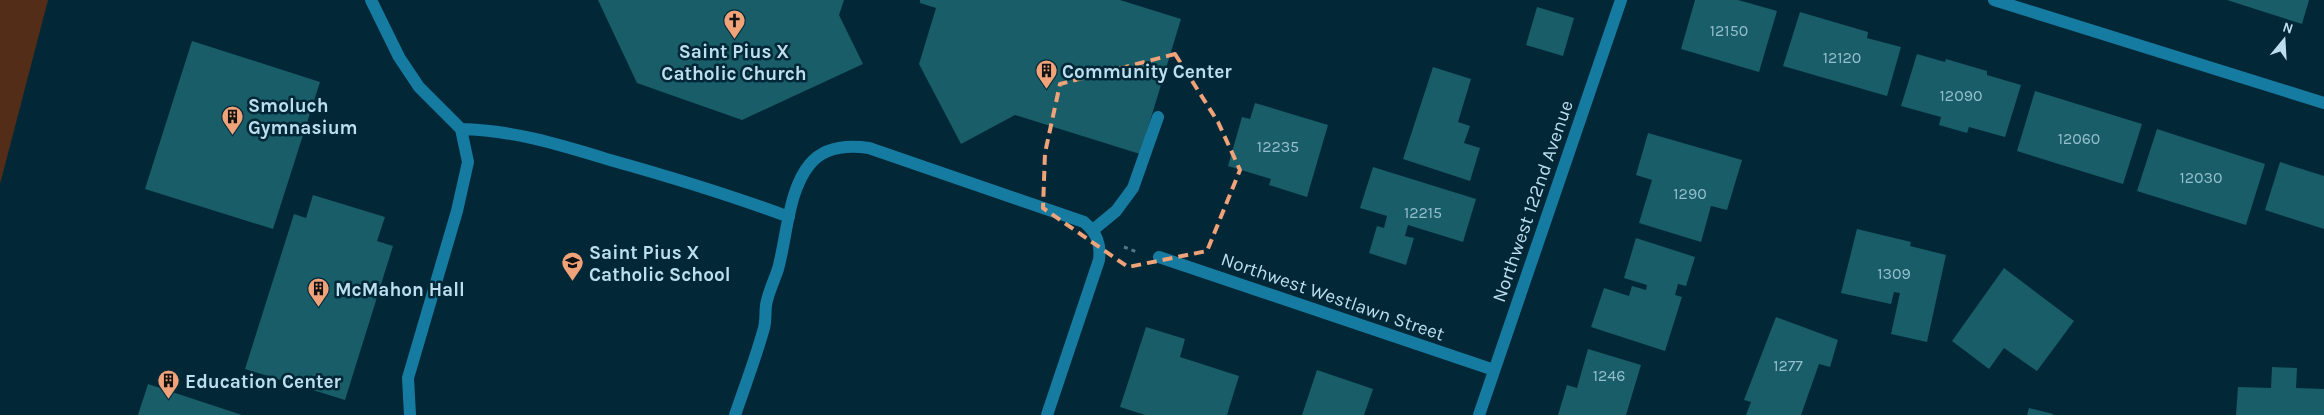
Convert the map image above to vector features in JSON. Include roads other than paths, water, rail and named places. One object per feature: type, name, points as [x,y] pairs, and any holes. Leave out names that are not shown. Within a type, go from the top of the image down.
[{"type":"street","points":[[371,0],[399,57],[419,87],[461,129],[468,162],[457,211],[408,378],[410,415]]},
{"type":"street","name":"Northwest 122nd Avenue","points":[[1479,415],[1621,0]]},
{"type":"street","points":[[1994,0],[2324,103]]},
{"type":"street","points":[[1095,235],[1133,188],[1158,117]]},
{"type":"street","points":[[461,129],[490,130],[532,137],[743,199],[789,217]]},
{"type":"street","points":[[735,415],[765,326],[766,305],[778,268],[800,178],[811,163],[823,153],[838,147],[857,146],[869,148],[1084,222],[1095,235],[1100,250],[1099,260],[1047,415]]},
{"type":"street","name":"Northwest Westlawn Street","points":[[1159,256],[1494,370]]},
{"type":"place","name":"Saint Pius X Catholic Church","points":[[734,39]]},
{"type":"place","name":"Community Center","points":[[1046,90]]},
{"type":"place","name":"Smoluch Gymnasium","points":[[232,135]]},
{"type":"place","name":"Saint Pius X Catholic School","points":[[573,282]]},
{"type":"place","name":"McMahon Hall","points":[[319,308]]},
{"type":"place","name":"Education Center","points":[[169,400]]}]
